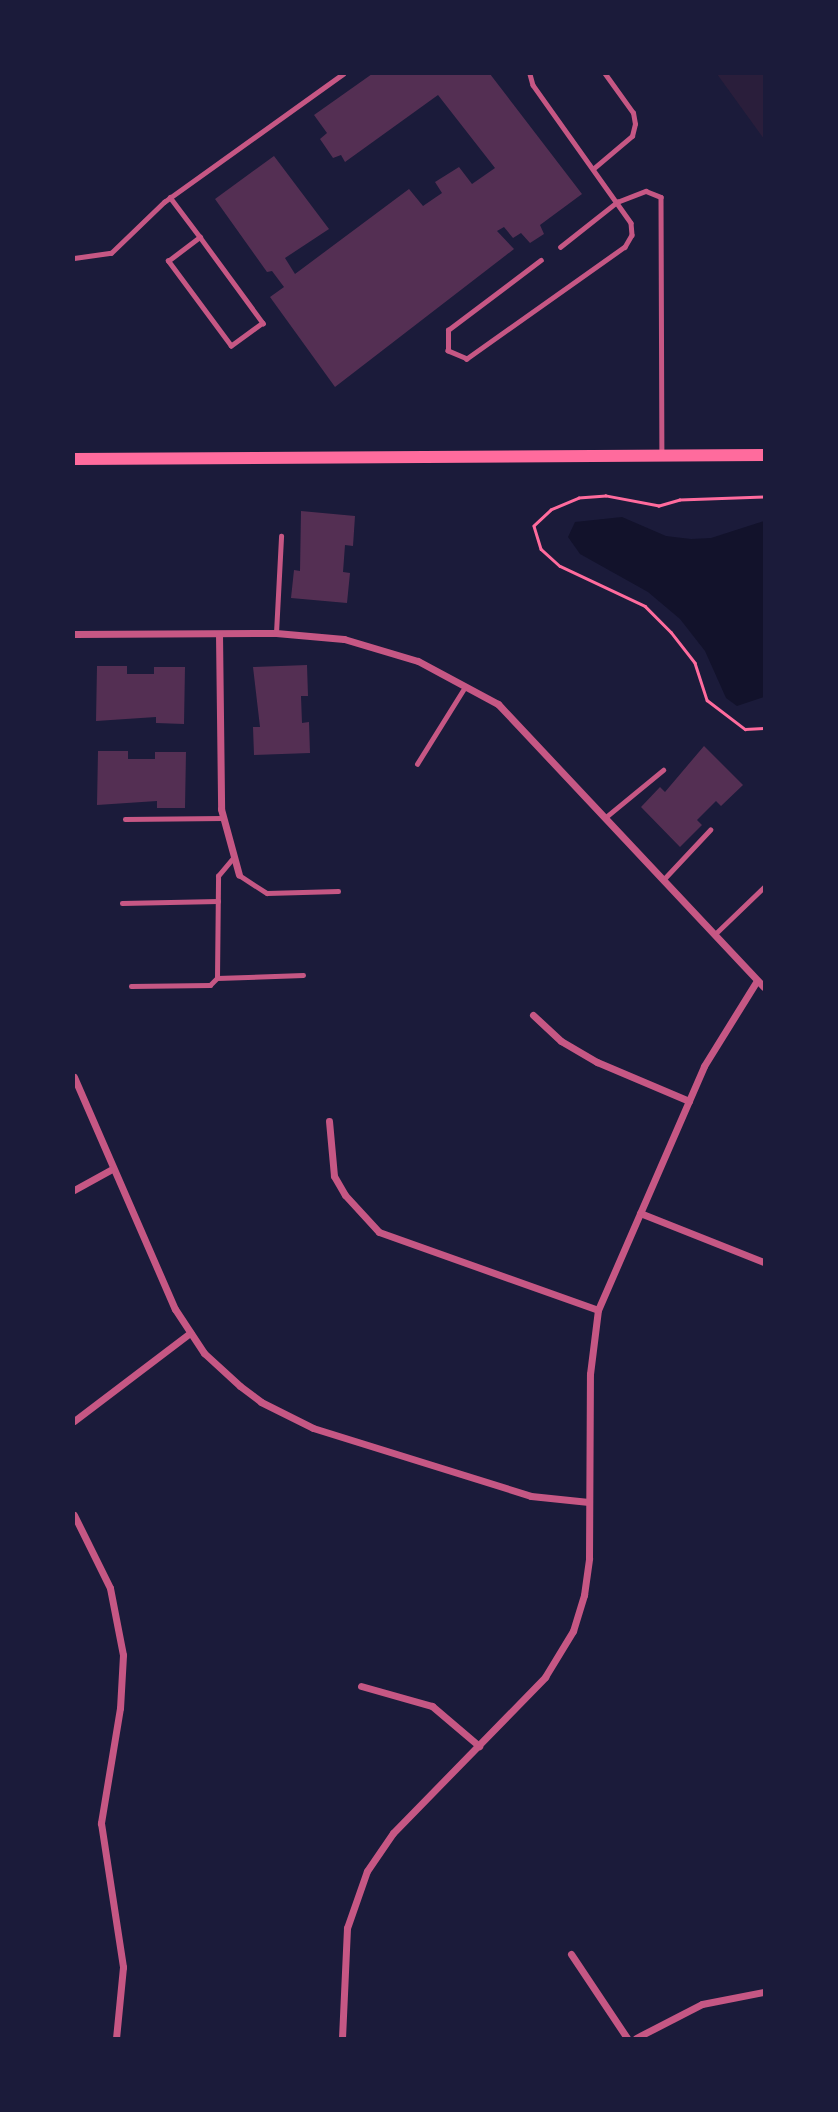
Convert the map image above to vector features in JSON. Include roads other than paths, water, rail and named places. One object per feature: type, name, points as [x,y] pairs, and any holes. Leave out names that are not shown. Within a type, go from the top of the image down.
[{"type":"main road","points":[[74,459],[765,455]]},
{"type":"street","points":[[74,634],[276,633],[344,639],[418,661],[498,704],[756,982],[765,987]]},
{"type":"street","points":[[219,634],[223,818],[239,875]]},
{"type":"street","points":[[342,2039],[344,1949],[358,1892],[393,1833],[545,1677],[573,1631],[587,1574],[590,1359],[598,1310],[715,1045],[756,982]]},
{"type":"street","points":[[533,1015],[561,1041],[585,1055],[689,1101]]},
{"type":"street","points":[[74,1077],[164,1287],[190,1333],[204,1353],[261,1402],[313,1427],[531,1496],[589,1502]]},
{"type":"street","points":[[329,1121],[334,1176],[345,1195],[379,1232],[598,1310]]},
{"type":"street","points":[[74,1190],[112,1169]]},
{"type":"street","points":[[640,1213],[765,1262]]},
{"type":"street","points":[[74,1420],[190,1333]]},
{"type":"street","points":[[74,1514],[110,1588],[123,1655],[120,1708],[101,1823],[102,1851],[123,1966],[116,2039]]},
{"type":"street","points":[[361,1686],[432,1706],[480,1746]]},
{"type":"street","points":[[571,1954],[627,2039]]},
{"type":"street","points":[[636,2039],[702,2004],[765,1992]]},
{"type":"lane","points":[[74,258],[111,253],[170,197],[343,74]]},
{"type":"lane","points":[[530,74],[533,85],[631,223],[632,235],[625,247],[467,359],[448,351],[448,330],[541,260]]},
{"type":"lane","points":[[593,169],[632,136],[635,124],[633,113],[605,74]]},
{"type":"lane","points":[[560,247],[617,202],[646,191],[662,197],[662,456]]},
{"type":"lane","points":[[170,197],[200,237],[263,323],[231,346],[168,261],[200,237]]},
{"type":"lane","points":[[276,633],[281,536]]},
{"type":"lane","points":[[417,764],[465,687]]},
{"type":"lane","points":[[605,818],[663,770]]},
{"type":"lane","points":[[125,819],[223,818]]},
{"type":"lane","points":[[663,881],[710,830]]},
{"type":"lane","points":[[217,978],[218,876],[233,858]]},
{"type":"lane","points":[[239,875],[267,893],[338,891]]},
{"type":"lane","points":[[713,936],[765,887]]},
{"type":"lane","points":[[122,903],[218,901]]},
{"type":"lane","points":[[131,986],[210,985],[217,978],[303,975]]}]
